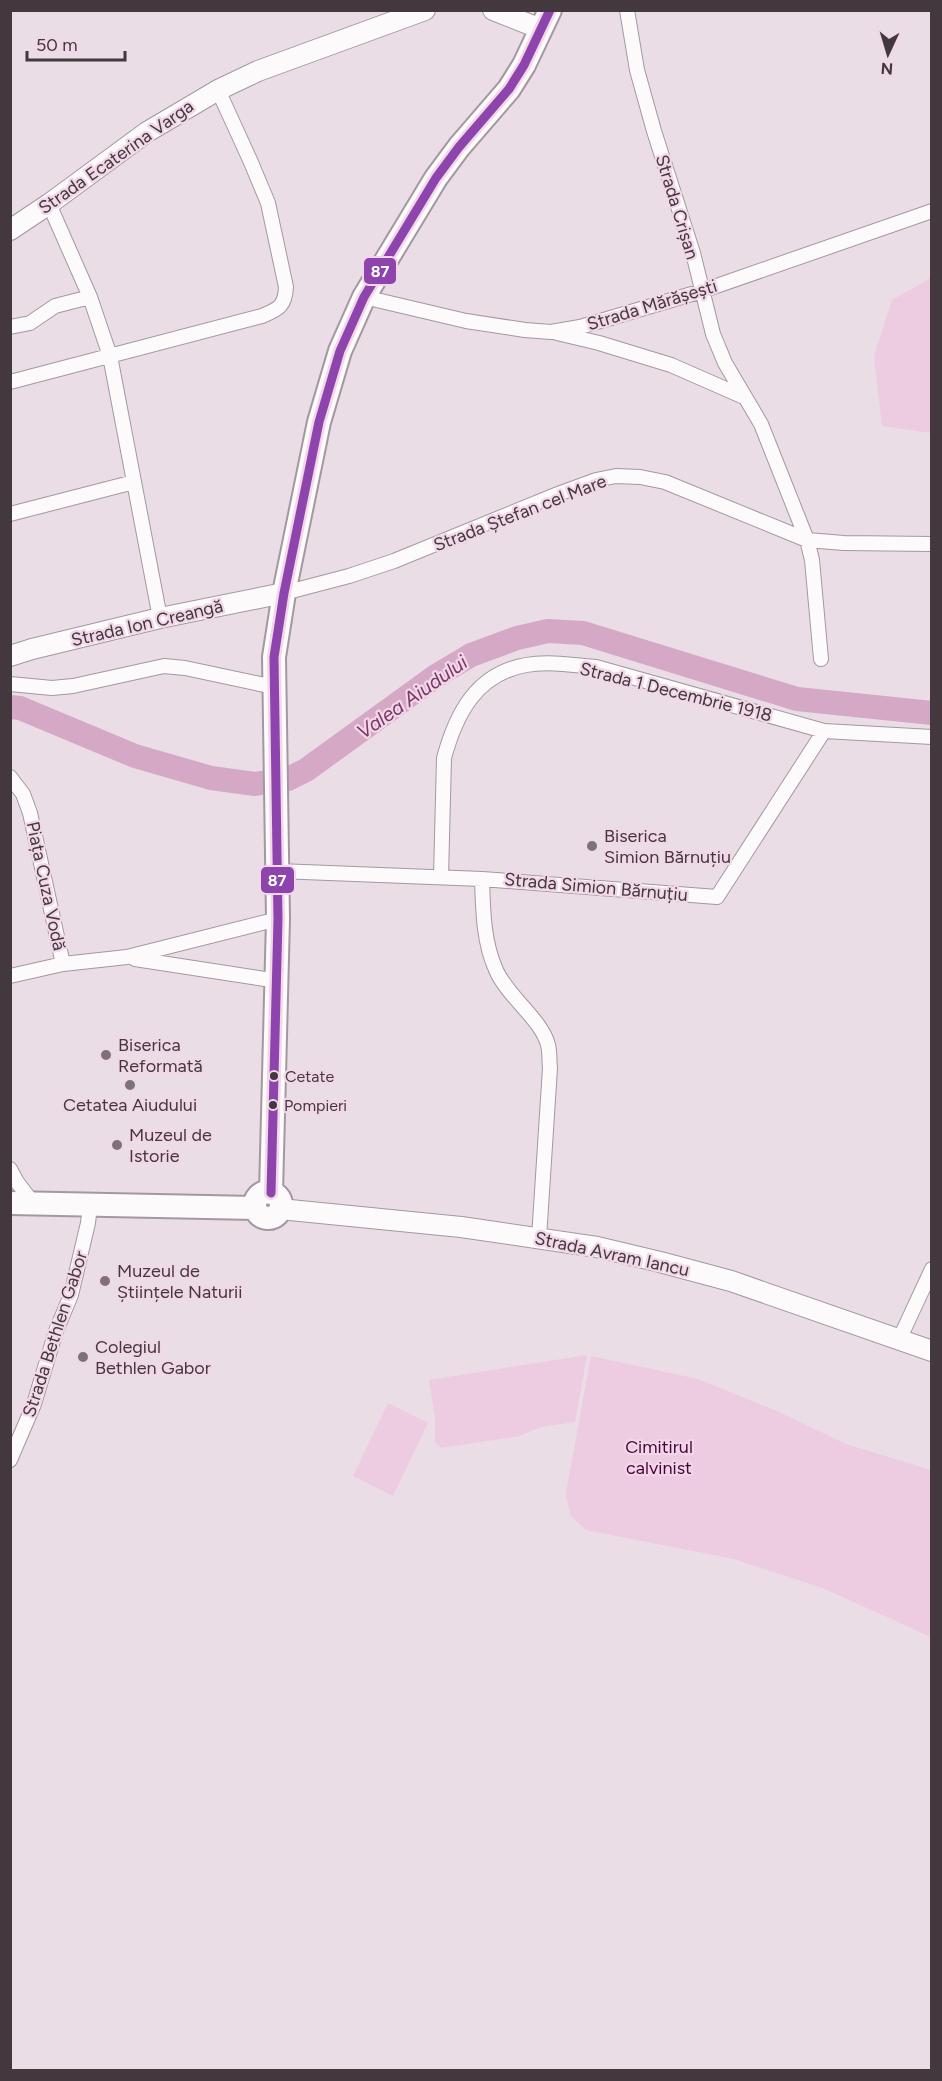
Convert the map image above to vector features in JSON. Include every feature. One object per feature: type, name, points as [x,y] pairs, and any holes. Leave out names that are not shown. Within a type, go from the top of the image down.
[{"type":"main road","name":"Strada Ecaterina Varga","points":[[10,230],[147,132],[218,90],[258,71],[425,10]]},
{"type":"main road","points":[[22,1203],[90,1205],[269,1203],[278,981],[274,657],[284,593],[325,399],[340,351],[364,297],[436,178],[459,147],[509,89],[524,65],[546,20],[493,10]]},
{"type":"main road","name":"Strada Ion Creangă","points":[[10,656],[160,618],[284,593]]},
{"type":"main road","name":"Strada Avram Iancu","points":[[269,1203],[461,1227],[618,1252],[731,1281],[932,1351]]},
{"type":"street","name":"Strada Crișan","points":[[627,10],[637,70],[693,253],[713,334],[725,363],[761,424],[807,540],[812,560],[821,659]]},
{"type":"street","points":[[10,382],[262,316],[278,309],[285,297],[286,286],[268,203],[218,90]]},
{"type":"street","points":[[49,204],[90,297],[110,356],[160,618]]},
{"type":"street","name":"Strada Mărășești","points":[[364,297],[466,321],[551,332],[580,327],[702,291],[932,211]]},
{"type":"street","points":[[10,327],[30,323],[55,306],[90,297]]},
{"type":"street","points":[[551,332],[599,343],[671,365],[744,397]]},
{"type":"street","name":"Strada Ștefan cel Mare","points":[[284,593],[394,561],[558,494],[596,480],[616,476],[640,477],[665,482],[807,540],[844,543],[932,544]]},
{"type":"street","points":[[10,514],[134,482]]},
{"type":"street","name":"Strada 1 Decembrie 1918","points":[[441,877],[444,758],[449,740],[469,699],[483,684],[502,672],[526,664],[557,663],[596,667],[824,731],[932,737]]},
{"type":"street","points":[[10,684],[52,688],[73,686],[164,666],[185,668],[274,687]]},
{"type":"street","name":"Strada Simion Bărnuțiu","points":[[278,871],[482,879],[717,897],[824,731]]},
{"type":"street","name":"Piața Cuza Vodă","points":[[10,777],[23,794],[30,813],[63,964]]},
{"type":"street","points":[[482,879],[487,939],[496,970],[506,988],[541,1030],[548,1045],[550,1068],[539,1238]]},
{"type":"street","points":[[10,976],[63,964],[127,957],[278,919]]},
{"type":"street","points":[[127,957],[278,981]]},
{"type":"street","points":[[10,1169],[17,1182],[22,1203]]},
{"type":"street","name":"Strada Bethlen Gabor","points":[[10,1460],[34,1404],[56,1331],[71,1295],[86,1235],[90,1205]]},
{"type":"street","points":[[898,1340],[932,1269]]},
{"type":"green space","points":[[931,278],[931,433],[882,426],[874,356],[892,300]]},
{"type":"green space","points":[[587,1355],[575,1422],[541,1427],[519,1436],[441,1448],[435,1442],[435,1417],[429,1380]]},
{"type":"green space","name":"Cimitirul calvinist","points":[[591,1356],[698,1379],[779,1412],[846,1444],[931,1470],[931,1637],[825,1589],[734,1559],[586,1530],[570,1515],[566,1493]]},
{"type":"green space","points":[[388,1403],[428,1423],[393,1496],[353,1476]]},
{"type":"waterway","name":"Valea Aiudului","points":[[10,707],[20,708],[135,756],[211,778],[255,784],[288,779],[306,770],[436,676],[471,655],[517,638],[548,631],[583,633],[797,699],[932,713]]},
{"type":"transit line","name":"87","points":[[271,1193],[278,919],[274,657],[284,593],[319,422],[340,351],[364,297],[436,178],[459,147],[509,89],[524,65],[550,10]]},
{"type":"place","name":"Biserica Simion Bărnuțiu","points":[[592,846]]},
{"type":"place","name":"Biserica Reformată","points":[[106,1055]]},
{"type":"place","name":"Cetate","points":[[274,1076]]},
{"type":"place","name":"Cetatea Aiudului","points":[[130,1085]]},
{"type":"place","name":"Pompieri","points":[[273,1105]]},
{"type":"place","name":"Muzeul de Istorie","points":[[117,1145]]},
{"type":"place","name":"Muzeul de Științele Naturii","points":[[105,1281]]},
{"type":"place","name":"Colegiul Bethlen Gabor","points":[[83,1357]]}]
